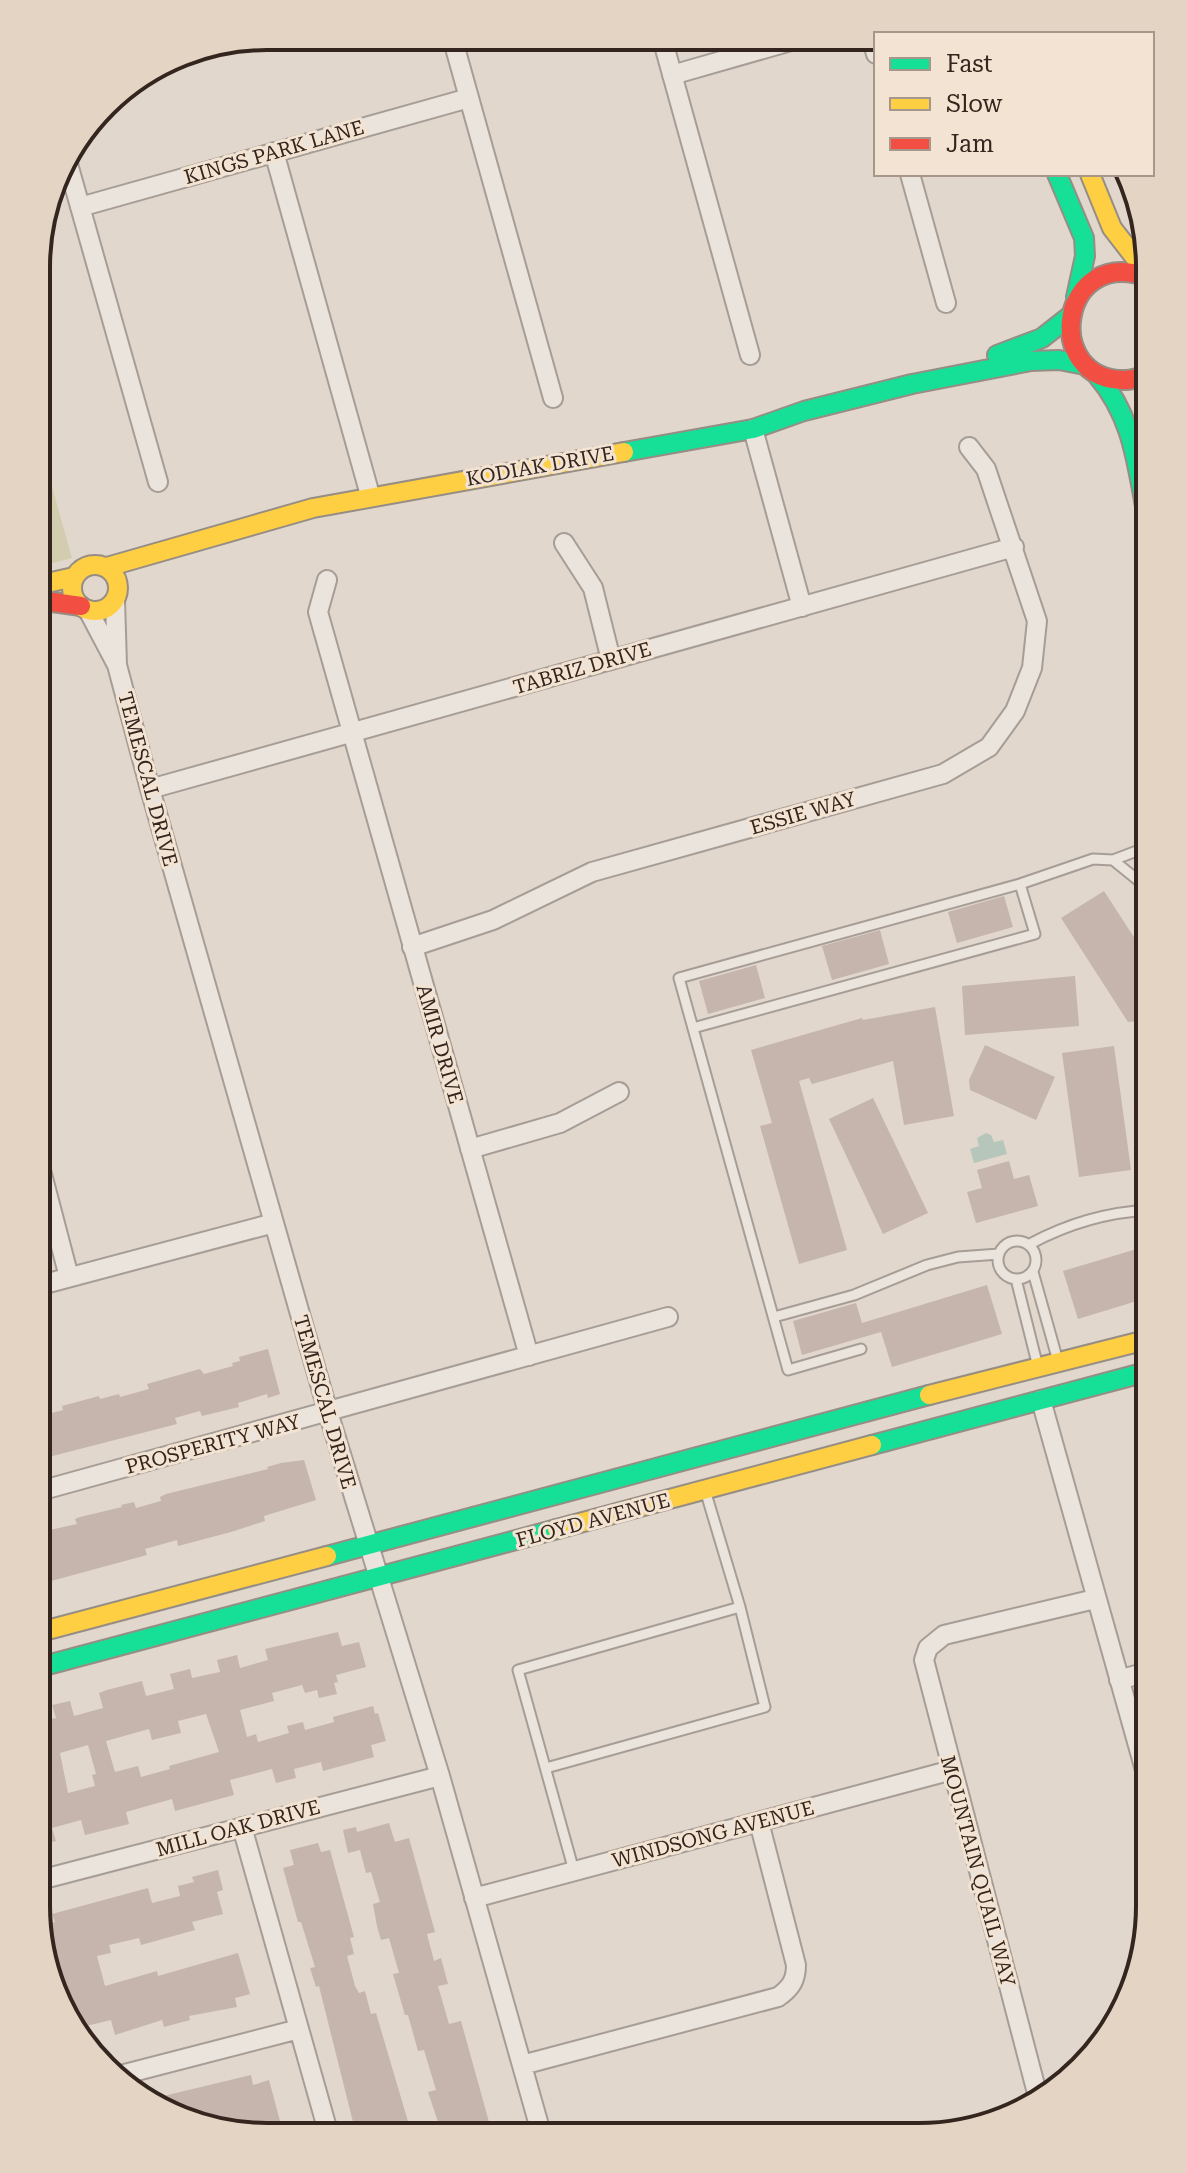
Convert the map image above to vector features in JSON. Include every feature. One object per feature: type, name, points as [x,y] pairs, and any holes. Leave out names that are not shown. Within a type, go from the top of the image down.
[{"type":"street","points":[[456,50],[553,398]]},
{"type":"street","points":[[665,50],[750,355]]},
{"type":"street","points":[[672,75],[760,50]]},
{"type":"street","name":"KINGS PARK LANE","points":[[80,207],[469,98]]},
{"type":"street","points":[[274,152],[370,495]]},
{"type":"street","points":[[71,174],[158,482]]},
{"type":"street","points":[[911,176],[946,303]]},
{"type":"street","points":[[1058,176],[1084,238],[1085,256],[1073,308],[1070,340],[1091,370],[1113,392],[1129,421],[1136,458]]},
{"type":"street","points":[[1091,176],[1112,228],[1135,259]]},
{"type":"street","name":"KODIAK DRIVE","points":[[912,384],[1042,338],[1073,308],[1089,284],[1106,275],[1126,272],[1136,274]]},
{"type":"street","name":"KODIAK DRIVE","points":[[107,567],[313,508],[370,495],[753,429],[804,411],[912,384],[1041,359],[1091,370],[1126,382],[1136,379]]},
{"type":"street","points":[[753,429],[802,607]]},
{"type":"street","name":"ESSIE WAY","points":[[412,947],[493,920],[592,872],[943,774],[989,747],[1015,711],[1032,668],[1037,621],[986,469],[969,447]]},
{"type":"street","points":[[564,543],[593,588],[611,660]]},
{"type":"street","name":"TABRIZ DRIVE","points":[[150,789],[1014,547]]},
{"type":"street","name":"KODIAK DRIVE","points":[[117,596],[169,551]]},
{"type":"street","points":[[50,582],[74,577],[85,567],[99,565],[107,567],[117,578],[117,596],[103,610],[50,602]]},
{"type":"street","points":[[74,577],[72,593],[84,608]]},
{"type":"street","name":"AMIR DRIVE","points":[[327,580],[318,612],[529,1356]]},
{"type":"street","name":"TEMESCAL DRIVE","points":[[117,596],[117,665],[150,789],[367,1546],[440,1776],[538,2123]]},
{"type":"street","name":"TEMESCAL DRIVE","points":[[84,608],[117,665]]},
{"type":"street","points":[[470,1149],[560,1123],[619,1092]]},
{"type":"street","points":[[50,1205],[69,1277]]},
{"type":"street","points":[[50,1282],[274,1223]]},
{"type":"street","name":"PROSPERITY WAY","points":[[50,1488],[668,1317]]},
{"type":"street","name":"FLOYD AVENUE","points":[[50,1629],[1136,1342]]},
{"type":"street","name":"FLOYD AVENUE","points":[[50,1664],[1136,1375]]},
{"type":"street","points":[[1041,1400],[1136,1739]]},
{"type":"street","name":"MOUNTAIN QUAIL WAY","points":[[1036,2088],[925,1668],[928,1648],[944,1635],[1095,1599]]},
{"type":"street","points":[[1119,1680],[1136,1675]]},
{"type":"street","name":"WINDSONG AVENUE","points":[[474,1898],[952,1770]]},
{"type":"street","name":"MILL OAK DRIVE","points":[[50,1877],[440,1776]]},
{"type":"street","points":[[522,2065],[778,1997],[792,1984],[796,1965],[759,1822]]},
{"type":"street","points":[[242,1827],[326,2123]]},
{"type":"street","points":[[129,2073],[299,2029]]},
{"type":"lane","points":[[861,1349],[788,1370],[679,978],[1020,884],[1093,859],[1113,860],[1136,851]]},
{"type":"lane","points":[[1113,860],[1136,879]]},
{"type":"lane","points":[[693,1028],[1035,934],[1020,884]]},
{"type":"lane","points":[[1033,1272],[1016,1279],[1005,1275],[1000,1269],[1002,1247],[1015,1240],[1030,1244],[1049,1234],[1094,1219],[1136,1212]]},
{"type":"lane","points":[[1030,1244],[1037,1257],[1033,1272],[1058,1361]]},
{"type":"lane","points":[[774,1317],[854,1295],[927,1265],[958,1257],[999,1254]]},
{"type":"lane","points":[[1016,1279],[1038,1366]]},
{"type":"lane","points":[[546,1768],[765,1707],[740,1607],[705,1490]]},
{"type":"lane","points":[[574,1871],[518,1670],[740,1607]]},
{"type":"shaded area","points":[[50,480],[72,558],[50,564]]},
{"type":"shaded area","points":[[986,1133],[991,1135],[994,1142],[1003,1140],[1007,1154],[974,1163],[970,1149],[979,1146],[977,1138]]},
{"type":"building","points":[[1104,891],[1136,940],[1136,1021],[1128,1022],[1061,918]]},
{"type":"building","points":[[1004,896],[1013,927],[957,943],[948,912]]},
{"type":"building","points":[[880,930],[889,964],[832,980],[822,946]]},
{"type":"building","points":[[756,965],[765,998],[708,1014],[699,981]]},
{"type":"building","points":[[1075,976],[1079,1026],[965,1035],[962,986]]},
{"type":"building","points":[[935,1007],[954,1116],[904,1125],[893,1061],[812,1084],[809,1078],[799,1081],[847,1250],[799,1264],[760,1126],[772,1123],[751,1050],[862,1018]]},
{"type":"building","points":[[985,1045],[1055,1077],[1036,1120],[970,1090],[969,1080]]},
{"type":"building","points":[[1114,1046],[1131,1170],[1079,1177],[1062,1053]]},
{"type":"building","points":[[873,1098],[928,1213],[883,1234],[829,1119]]},
{"type":"building","points":[[1009,1161],[1014,1179],[1029,1175],[1038,1206],[976,1223],[967,1192],[982,1188],[977,1170]]},
{"type":"building","points":[[1136,1249],[1136,1301],[1078,1319],[1063,1271]]},
{"type":"building","points":[[987,1285],[1002,1334],[892,1367],[881,1332],[802,1355],[793,1321],[856,1303],[862,1323]]},
{"type":"building","points":[[268,1349],[280,1394],[268,1398],[267,1394],[238,1403],[239,1407],[202,1416],[200,1411],[175,1418],[177,1424],[50,1457],[50,1414],[63,1410],[62,1406],[99,1396],[100,1399],[119,1394],[120,1397],[149,1389],[147,1384],[200,1369],[204,1374],[233,1366],[232,1363],[240,1361],[239,1357]]},
{"type":"building","points":[[304,1460],[316,1500],[264,1516],[265,1521],[231,1532],[178,1546],[177,1540],[145,1549],[147,1555],[50,1581],[50,1530],[77,1524],[75,1519],[121,1505],[134,1502],[136,1508],[161,1501],[160,1497],[166,1494],[268,1469],[281,1463]]},
{"type":"building","points":[[338,1632],[342,1646],[359,1642],[366,1667],[336,1675],[338,1682],[334,1683],[337,1694],[319,1698],[317,1690],[305,1693],[302,1685],[272,1693],[274,1701],[240,1710],[247,1737],[256,1734],[258,1742],[289,1733],[287,1726],[303,1722],[305,1730],[334,1722],[333,1717],[373,1706],[386,1741],[371,1745],[374,1757],[323,1771],[321,1762],[294,1769],[296,1778],[276,1783],[272,1769],[230,1780],[234,1795],[175,1811],[172,1799],[126,1812],[129,1824],[85,1835],[81,1820],[52,1828],[56,1841],[50,1842],[50,1720],[56,1718],[52,1705],[70,1701],[74,1716],[103,1708],[99,1693],[107,1690],[142,1681],[146,1696],[174,1689],[170,1674],[190,1669],[192,1678],[220,1672],[217,1660],[237,1655],[240,1668],[268,1660],[265,1649]],"holes":[[[206,1714],[219,1752],[141,1777],[138,1766],[115,1772],[106,1741],[149,1729],[152,1740],[181,1733],[178,1721]],[[88,1745],[96,1774],[92,1775],[95,1786],[68,1793],[60,1753]]]},
{"type":"building","points":[[389,1823],[395,1842],[409,1838],[435,1932],[427,1934],[434,1961],[441,1958],[448,1984],[438,1986],[449,2024],[461,2021],[489,2122],[438,2123],[428,2092],[436,2090],[424,2050],[418,2051],[408,2015],[405,2015],[393,1974],[399,1973],[389,1938],[381,1940],[377,1926],[373,1904],[380,1902],[371,1872],[366,1873],[360,1850],[348,1853],[343,1830],[356,1827],[357,1832]]},
{"type":"building","points":[[318,1843],[321,1852],[330,1850],[354,1937],[350,1938],[354,1954],[347,1956],[355,1986],[359,1993],[365,1991],[371,2014],[376,2013],[408,2123],[353,2123],[319,1986],[316,1987],[310,1968],[315,1967],[283,1868],[294,1865],[290,1850]]},
{"type":"building","points":[[218,1870],[223,1890],[217,1892],[223,1914],[192,1922],[195,1930],[141,1945],[139,1938],[109,1945],[111,1953],[97,1956],[105,1986],[157,1971],[158,1976],[238,1953],[250,1994],[235,1998],[237,2007],[189,2016],[190,2020],[164,2027],[162,2020],[115,2035],[111,2020],[87,2026],[62,1976],[54,1948],[50,1923],[55,1922],[52,1914],[148,1888],[152,1903],[180,1896],[178,1886],[194,1882],[192,1877]]},
{"type":"building","points":[[251,2075],[253,2085],[269,2080],[280,2121],[239,2121],[211,2116],[163,2096]]},
{"type":"traffic: fast","points":[[1058,176],[1084,238],[1085,256],[1076,297]]},
{"type":"traffic: fast","points":[[997,355],[1042,338],[1070,316]]},
{"type":"traffic: fast","points":[[624,452],[753,429],[804,411],[912,384],[1031,361],[1059,360],[1085,365]]},
{"type":"traffic: fast","points":[[1097,375],[1120,411],[1136,459]]},
{"type":"traffic: fast","points":[[872,1445],[1136,1375]]},
{"type":"traffic: fast","points":[[327,1556],[929,1395]]},
{"type":"traffic: fast","points":[[50,1664],[557,1529]]},
{"type":"traffic: slow","points":[[1091,176],[1112,228],[1135,258]]},
{"type":"traffic: slow","points":[[107,567],[313,508],[624,452]]},
{"type":"traffic: slow","points":[[95,565],[111,572],[118,588],[111,604],[95,611],[79,604],[72,588],[79,572],[95,565]]},
{"type":"traffic: slow","points":[[50,582],[74,577]]},
{"type":"traffic: slow","points":[[929,1395],[1136,1343]]},
{"type":"traffic: slow","points":[[557,1529],[872,1445]]},
{"type":"traffic: slow","points":[[50,1629],[327,1556]]},
{"type":"traffic: jam","points":[[1136,275],[1119,272],[1096,279],[1080,295],[1072,316],[1072,339],[1081,360],[1099,375],[1136,379]]},
{"type":"traffic: jam","points":[[50,602],[81,606]]}]
